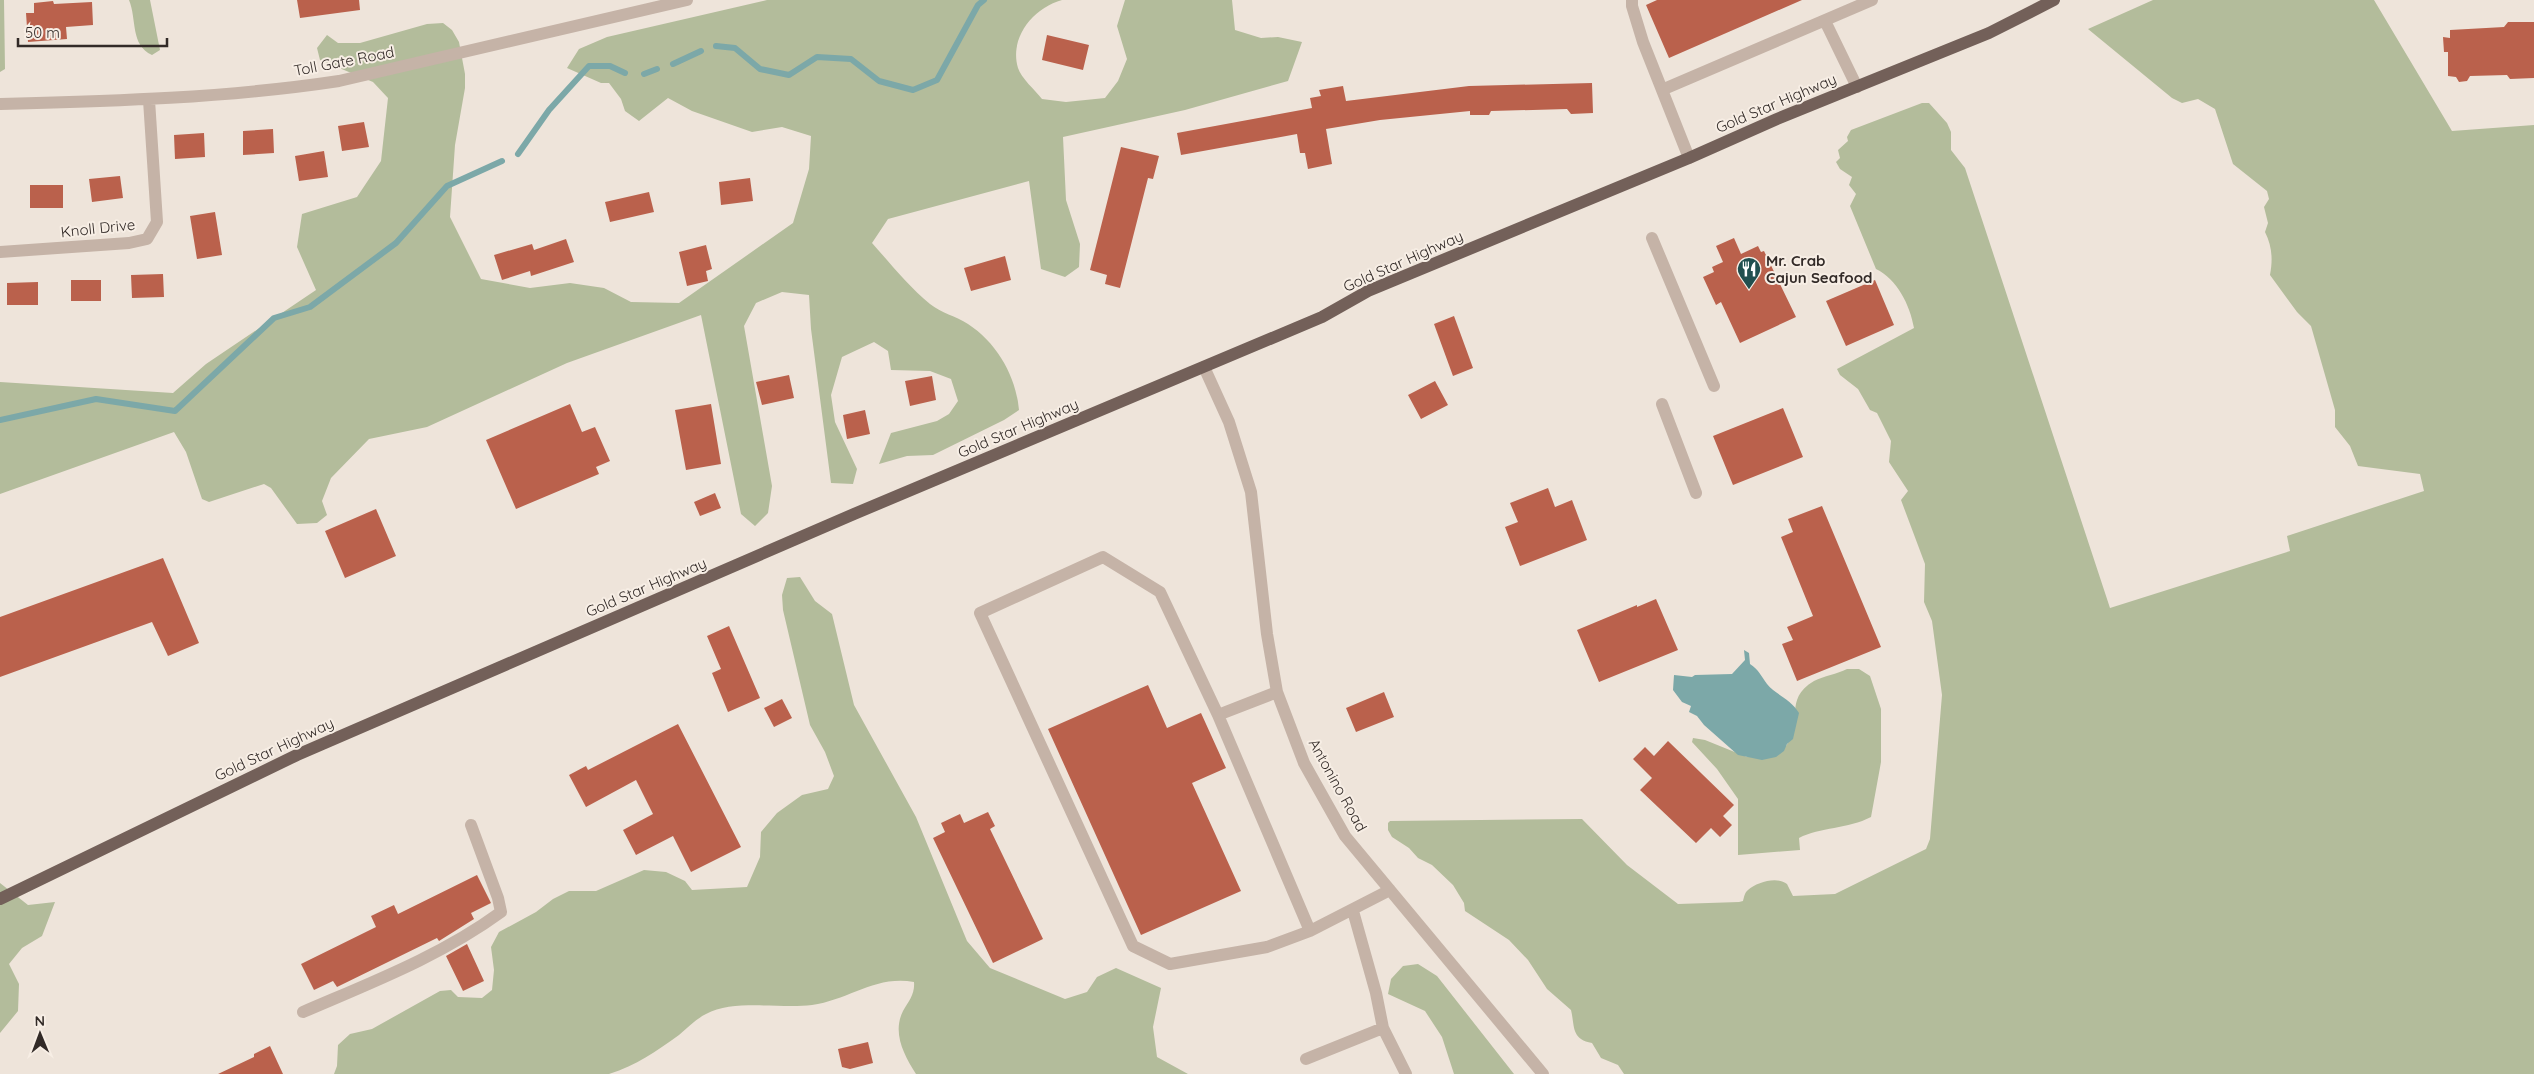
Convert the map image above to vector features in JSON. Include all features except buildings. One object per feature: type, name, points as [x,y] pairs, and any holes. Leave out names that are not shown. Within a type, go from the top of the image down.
[{"type":"main road","name":"Gold Star Highway","points":[[0,899],[297,755],[863,511],[1322,317],[1368,290],[1689,158],[1857,86],[1989,33],[2054,0]]},
{"type":"street","name":"Toll Gate Road","points":[[0,104],[149,100],[281,90],[339,81],[687,0]]},
{"type":"street","points":[[1632,0],[1632,6],[1644,42],[1664,89],[1689,158]]},
{"type":"street","points":[[1664,89],[1825,21],[1845,6],[1872,0]]},
{"type":"street","points":[[1825,21],[1857,86]]},
{"type":"street","name":"Knoll Drive","points":[[0,252],[129,244],[147,239],[157,222],[149,100]]},
{"type":"street","points":[[1652,238],[1714,386]]},
{"type":"street","name":"Antonino Road","points":[[1204,367],[1228,422],[1251,492],[1267,634],[1277,692],[1304,763],[1340,827],[1543,1074]]},
{"type":"street","points":[[1662,404],[1696,493]]},
{"type":"street","points":[[1310,931],[1218,715],[1160,592],[1103,557],[980,613],[1133,946],[1170,964],[1267,947],[1310,931],[1353,911],[1390,890]]},
{"type":"street","points":[[1218,715],[1277,692]]},
{"type":"street","points":[[303,1012],[405,968],[482,926],[501,912],[498,898],[471,825]]},
{"type":"street","points":[[1353,911],[1376,993],[1383,1028],[1406,1074]]},
{"type":"street","points":[[1306,1059],[1383,1028]]},
{"type":"green space","points":[[0,0],[4,0],[5,69],[0,72]]},
{"type":"green space","points":[[129,0],[150,0],[160,50],[152,55],[145,51],[137,38]]},
{"type":"green space","points":[[767,0],[1062,0],[1051,4],[1033,17],[1020,35],[1016,57],[1022,76],[1042,99],[1066,102],[1105,98],[1118,81],[1127,59],[1117,26],[1125,0],[1232,0],[1235,30],[1261,38],[1278,37],[1302,42],[1288,81],[1185,110],[1063,137],[1066,200],[1080,244],[1079,267],[1065,277],[1041,269],[1029,181],[888,219],[872,243],[907,283],[930,304],[968,324],[988,341],[1003,361],[1014,385],[1017,397],[1019,410],[1004,420],[933,455],[907,456],[879,464],[891,433],[937,421],[949,414],[958,401],[951,379],[930,371],[891,370],[888,351],[874,342],[842,357],[831,395],[835,422],[857,469],[853,484],[831,483],[811,329],[809,295],[782,292],[756,303],[744,326],[772,486],[768,513],[755,526],[741,514],[701,315],[567,363],[427,427],[369,439],[331,478],[322,501],[327,515],[317,523],[297,524],[271,488],[264,484],[209,502],[202,499],[186,452],[174,432],[0,494],[0,382],[173,393],[206,364],[316,290],[297,247],[302,214],[357,197],[381,161],[388,98],[373,82],[320,60],[317,48],[327,35],[338,43],[360,43],[427,24],[443,23],[452,30],[459,42],[465,74],[465,88],[455,145],[450,217],[481,279],[530,288],[570,283],[604,288],[631,302],[679,303],[793,223],[809,169],[811,136],[782,127],[752,132],[692,111],[668,98],[639,121],[625,111],[621,99],[609,83],[601,83],[567,68],[579,49],[607,37]]},
{"type":"green space","points":[[2153,0],[2374,0],[2452,131],[2534,125],[2534,1074],[1624,1074],[1618,1065],[1601,1058],[1592,1043],[1580,1039],[1575,1031],[1571,1010],[1547,989],[1528,960],[1509,940],[1465,911],[1464,903],[1453,885],[1432,865],[1418,858],[1409,848],[1392,837],[1388,830],[1388,823],[1390,821],[1582,819],[1627,865],[1678,904],[1743,901],[1746,892],[1752,887],[1762,882],[1773,880],[1787,884],[1793,896],[1835,894],[1926,849],[1930,839],[1942,695],[1932,621],[1924,602],[1925,564],[1901,500],[1908,491],[1889,462],[1891,441],[1877,413],[1870,410],[1858,389],[1840,375],[1837,369],[1914,328],[1906,302],[1896,286],[1876,269],[1850,206],[1856,194],[1849,185],[1852,177],[1840,169],[1836,162],[1840,158],[1838,150],[1848,141],[1847,137],[1851,130],[1922,103],[1929,103],[1947,123],[1951,132],[1951,150],[1965,168],[2110,608],[2290,551],[2287,536],[2424,491],[2420,474],[2358,466],[2350,446],[2335,427],[2335,410],[2311,326],[2297,312],[2270,275],[2271,253],[2265,232],[2268,223],[2264,207],[2269,199],[2267,191],[2233,164],[2215,109],[2198,99],[2182,103],[2172,98],[2088,29]]},
{"type":"green space","points":[[800,577],[815,601],[832,614],[854,705],[916,817],[967,941],[990,968],[1065,999],[1087,992],[1097,977],[1116,968],[1161,988],[1153,1027],[1157,1057],[1188,1074],[916,1074],[907,1059],[899,1036],[900,1019],[913,994],[914,982],[900,981],[874,985],[812,1005],[743,1006],[717,1009],[699,1018],[679,1035],[646,1058],[609,1074],[334,1074],[337,1066],[338,1045],[350,1034],[372,1029],[440,991],[451,990],[458,997],[482,998],[492,990],[494,970],[491,947],[499,932],[569,891],[596,891],[644,870],[666,872],[685,881],[692,890],[747,887],[760,857],[761,832],[777,813],[802,795],[828,789],[834,776],[825,752],[810,725],[783,610],[782,595],[787,578]]},
{"type":"green space","points":[[1847,669],[1859,669],[1870,676],[1881,709],[1881,762],[1871,817],[1853,824],[1807,834],[1799,838],[1800,850],[1738,855],[1738,799],[1717,769],[1692,742],[1693,738],[1705,740],[1747,757],[1786,746],[1794,728],[1796,704],[1804,688],[1814,681]]},
{"type":"green space","points":[[0,883],[28,905],[55,902],[42,936],[22,948],[9,964],[19,984],[18,1011],[0,1033]]},
{"type":"green space","points":[[1418,964],[1437,976],[1514,1074],[1454,1074],[1442,1037],[1425,1011],[1388,994],[1391,979],[1403,966]]},
{"type":"water","points":[[1744,650],[1749,653],[1750,664],[1758,671],[1767,684],[1792,704],[1799,713],[1793,739],[1787,744],[1784,751],[1776,757],[1762,760],[1738,755],[1704,725],[1697,716],[1689,712],[1691,706],[1682,702],[1673,690],[1674,675],[1692,677],[1695,675],[1732,674],[1745,660]]},
{"type":"waterway","points":[[716,46],[735,48],[760,69],[789,75],[817,57],[851,59],[879,81],[913,90],[937,80],[978,5],[984,0]]},
{"type":"waterway","points":[[673,64],[701,51]]},
{"type":"waterway","points":[[518,154],[549,110],[589,66],[610,66],[625,73]]},
{"type":"waterway","points":[[644,74],[657,69]]},
{"type":"waterway","points":[[0,420],[96,399],[175,411],[274,318],[310,307],[396,243],[447,186],[502,161]]},
{"type":"place","name":"Mr. Crab Cajun Seafood","points":[[1749,290]]}]
